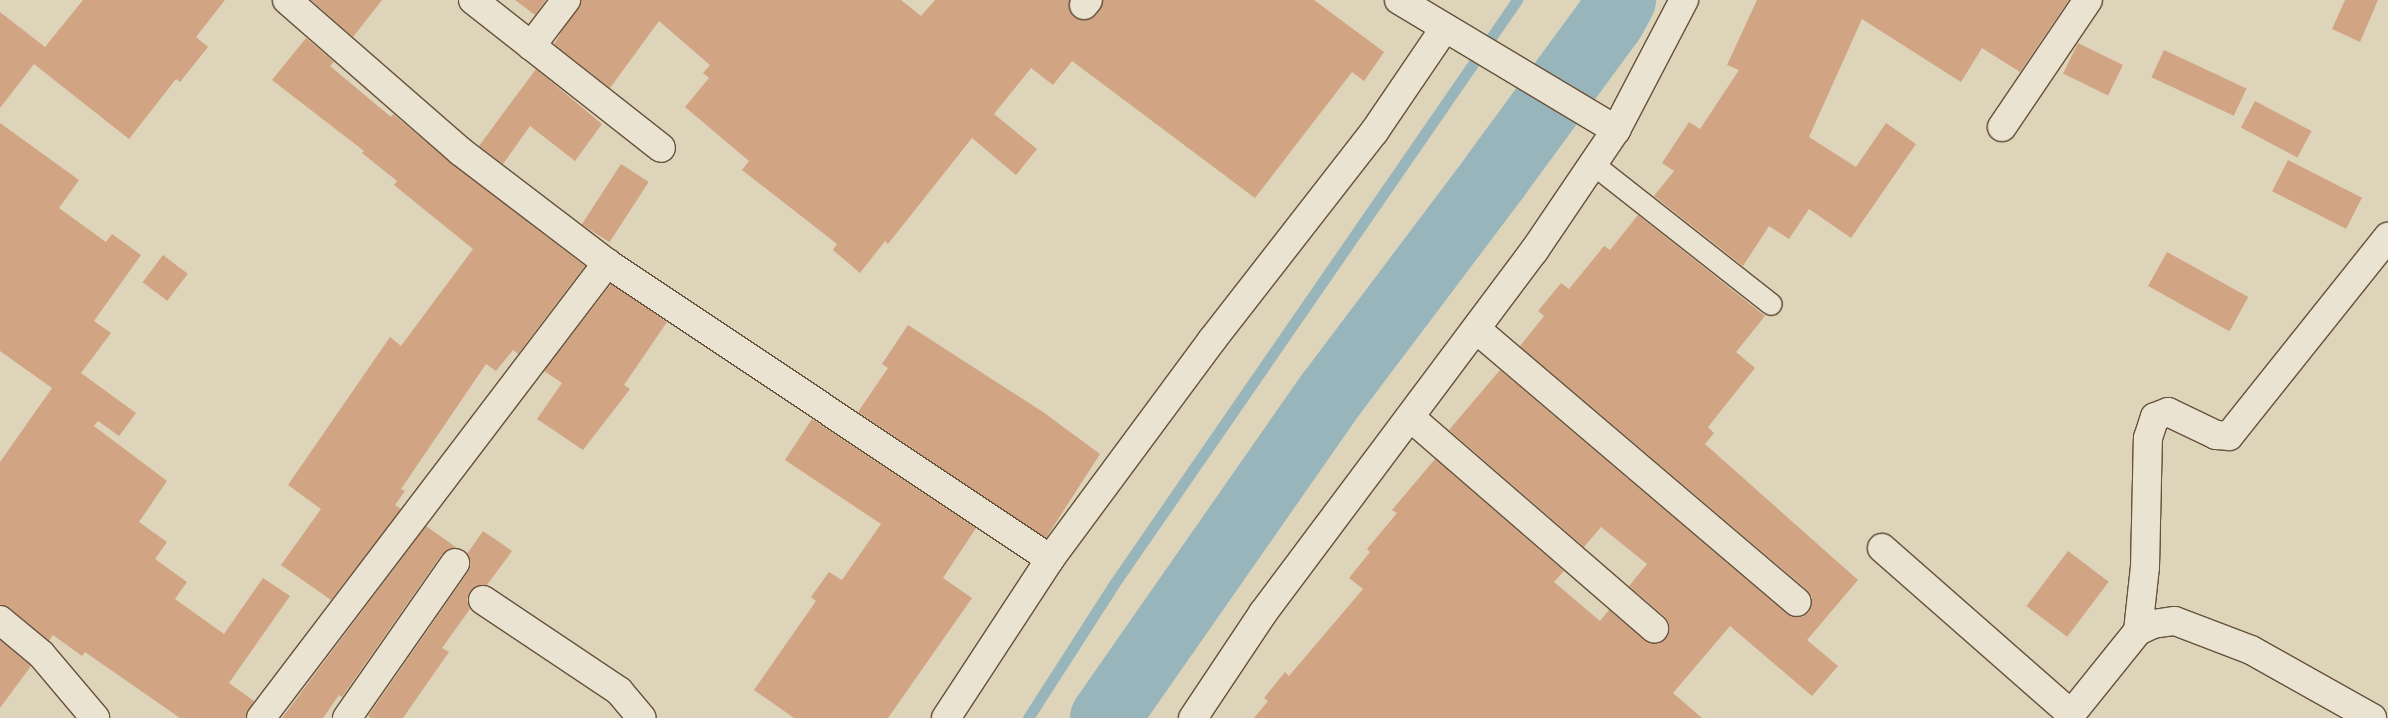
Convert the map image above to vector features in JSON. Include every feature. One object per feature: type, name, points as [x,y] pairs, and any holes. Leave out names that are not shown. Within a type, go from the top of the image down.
[{"type":"street","points":[[287,0],[460,151],[607,263],[1050,559]]},
{"type":"street","points":[[473,0],[661,148]]},
{"type":"street","points":[[531,46],[566,0]]},
{"type":"street","points":[[1399,0],[1472,46],[1606,125]]},
{"type":"street","points":[[1193,718],[1263,613],[1476,329],[1593,164],[1606,125],[1684,0]]},
{"type":"street","points":[[2002,127],[2088,0]]},
{"type":"street","points":[[946,718],[1050,559],[1182,381],[1374,132],[1444,29]]},
{"type":"street","points":[[2138,631],[2145,567],[2148,438],[2154,417],[2168,412],[2216,435],[2229,436],[2388,238]]},
{"type":"street","points":[[261,718],[607,263]]},
{"type":"street","points":[[1476,329],[1797,602]]},
{"type":"street","points":[[1410,417],[1654,628]]},
{"type":"street","points":[[1882,548],[2070,716],[2138,631],[2153,624],[2175,621],[2208,631],[2251,650],[2372,718]]},
{"type":"street","points":[[347,718],[455,563]]},
{"type":"street","points":[[484,600],[612,686],[642,718]]},
{"type":"street","points":[[0,620],[40,654],[95,718]]},
{"type":"lane","points":[[1593,164],[1771,304]]},
{"type":"building","points":[[83,0],[225,0],[196,37],[208,47],[180,82],[176,79],[129,139],[34,64],[0,108],[0,12],[45,47]]},
{"type":"building","points":[[311,0],[382,0],[353,37]]},
{"type":"building","points":[[515,0],[546,0],[535,15]]},
{"type":"building","points":[[581,0],[901,0],[921,16],[935,0],[1070,0],[1070,11],[1082,20],[1096,15],[1103,0],[1314,0],[1384,52],[1364,81],[1352,72],[1255,198],[1072,61],[1053,85],[1031,68],[994,114],[1037,149],[1016,175],[972,138],[888,244],[885,241],[860,273],[833,250],[837,244],[742,170],[749,161],[685,107],[709,78],[703,73],[710,65],[659,21],[610,88],[554,44]]},
{"type":"building","points":[[1757,0],[2069,0],[2020,72],[1982,48],[1961,82],[1862,19],[1809,137],[1856,167],[1886,123],[1916,144],[1851,238],[1809,209],[1789,239],[1769,226],[1743,266],[1654,196],[1674,171],[1662,163],[1689,122],[1700,129],[1739,70],[1727,65]]},
{"type":"building","points":[[2345,0],[2378,0],[2360,42],[2332,29]]},
{"type":"building","points":[[306,38],[334,62],[330,66],[391,117],[393,114],[451,163],[585,266],[518,354],[513,350],[496,371],[486,364],[401,489],[405,491],[395,505],[401,509],[331,600],[281,565],[321,509],[288,485],[390,337],[401,346],[473,249],[394,185],[397,181],[362,153],[364,151],[272,80]]},
{"type":"building","points":[[2078,43],[2123,65],[2108,95],[2063,74]]},
{"type":"building","points":[[2164,50],[2246,88],[2234,116],[2151,77]]},
{"type":"building","points":[[536,69],[602,124],[575,161],[530,126],[503,164],[479,146]]},
{"type":"building","points":[[2255,101],[2312,131],[2297,158],[2241,127]]},
{"type":"building","points":[[0,123],[79,180],[59,208],[106,242],[112,234],[141,255],[94,321],[111,333],[81,373],[136,413],[119,436],[98,421],[94,426],[167,481],[139,522],[167,542],[155,559],[187,582],[175,599],[224,634],[263,578],[290,596],[229,683],[254,701],[246,718],[180,718],[85,652],[82,656],[53,635],[49,641],[10,608],[0,605],[0,462],[52,388],[0,351]]},
{"type":"building","points":[[2288,160],[2362,198],[2346,229],[2272,191]]},
{"type":"building","points":[[621,164],[649,182],[609,242],[582,224]]},
{"type":"building","points":[[1638,215],[1765,316],[1736,352],[1755,368],[1708,427],[1714,433],[1705,444],[1858,580],[1807,640],[1838,666],[1812,696],[1730,626],[1673,693],[1702,718],[1254,718],[1268,701],[1264,698],[1285,672],[1289,676],[1363,589],[1349,578],[1370,552],[1367,549],[1397,513],[1392,510],[1435,459],[1564,571],[1554,582],[1600,621],[1609,610],[1644,640],[1659,643],[1666,638],[1669,623],[1665,617],[1629,586],[1647,564],[1601,527],[1584,547],[1449,430],[1500,370],[1787,614],[1802,617],[1809,612],[1812,597],[1807,590],[1520,346],[1544,316],[1538,311],[1561,283],[1569,289],[1604,246],[1610,250]]},
{"type":"building","points":[[2167,252],[2248,297],[2229,331],[2148,286]]},
{"type":"building","points":[[163,255],[188,274],[167,301],[143,282]]},
{"type":"building","points":[[611,284],[667,322],[624,385],[630,389],[583,450],[537,419],[562,383],[544,371]]},
{"type":"building","points":[[908,325],[1043,412],[1100,454],[1046,538],[858,412],[888,368],[882,364]]},
{"type":"building","points":[[812,419],[976,528],[943,578],[972,598],[888,718],[794,718],[754,690],[816,601],[811,597],[829,572],[842,580],[881,524],[785,460]]},
{"type":"building","points":[[426,526],[457,548],[442,554],[342,697],[339,695],[323,718],[282,718]]},
{"type":"building","points":[[483,531],[512,551],[487,585],[477,586],[470,592],[467,599],[470,609],[442,648],[449,652],[403,718],[371,718],[368,716],[468,572],[471,564],[467,554]]},
{"type":"building","points":[[2068,551],[2109,582],[2067,637],[2026,606]]},
{"type":"building","points":[[0,640],[31,666],[0,708]]},
{"type":"waterway","points":[[1028,718],[1114,584],[1517,0]]},
{"type":"waterway","points":[[1105,718],[1332,393],[1610,20],[1621,0]]}]
